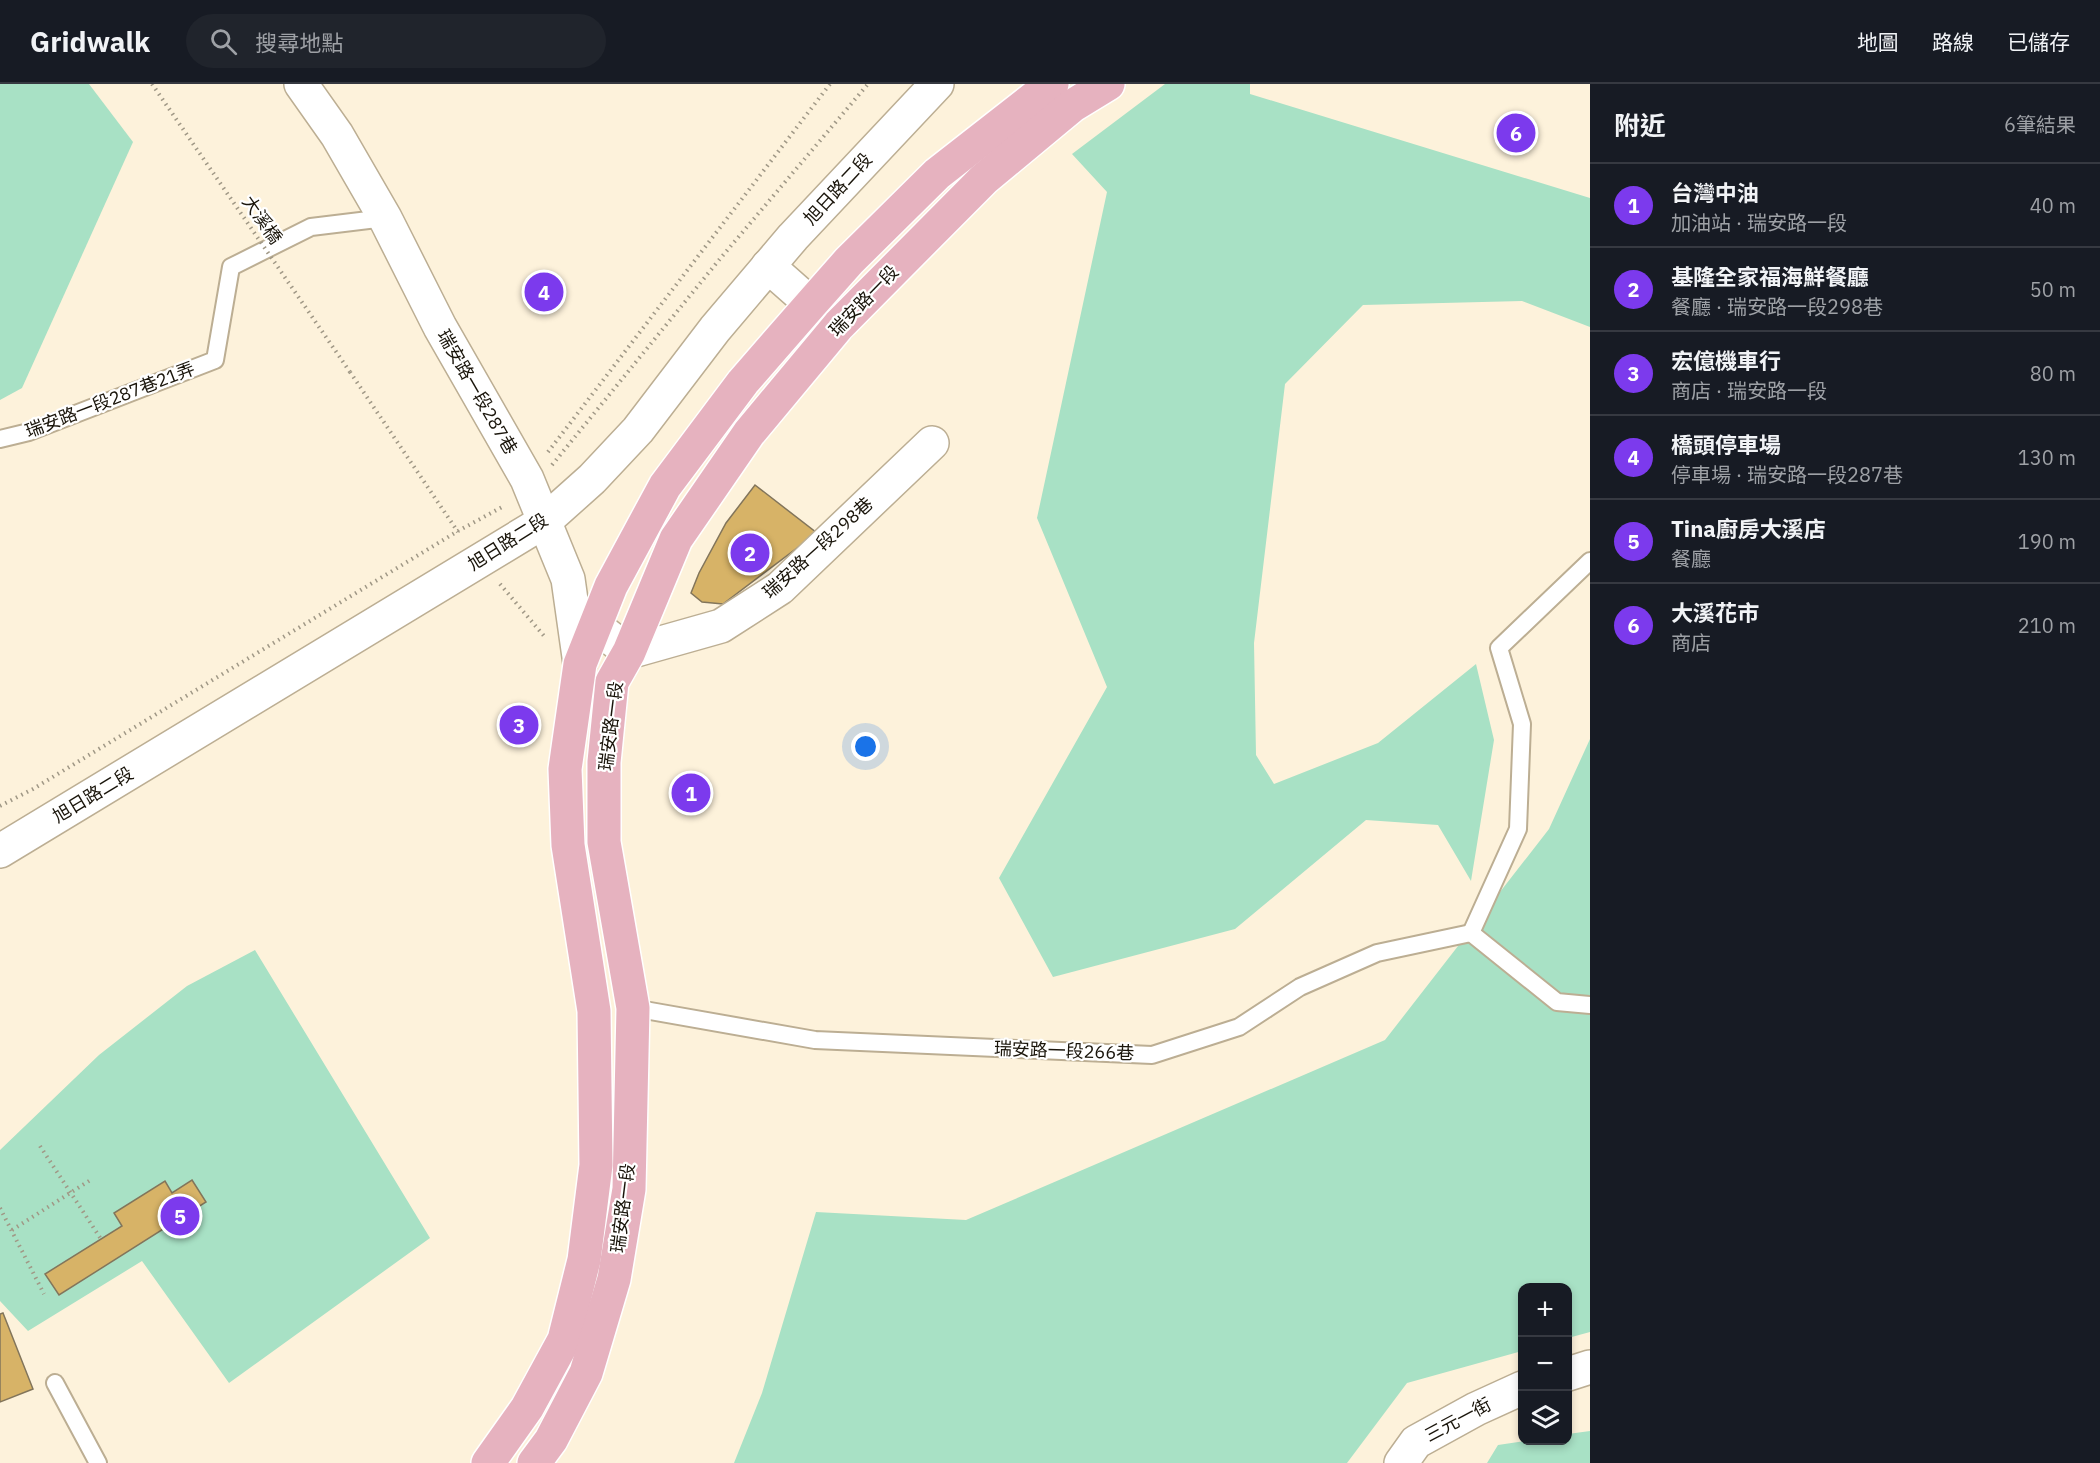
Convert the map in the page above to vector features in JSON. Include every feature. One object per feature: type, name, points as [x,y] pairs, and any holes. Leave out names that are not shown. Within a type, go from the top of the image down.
[{"type":"main road","name":"瑞安路一段","points":[[488,1463],[527,1408],[564,1340],[584,1260],[596,1166],[594,1011],[568,845],[565,769],[580,664],[611,586],[665,486],[743,382],[811,304],[849,261],[937,174],[1052,84]]},
{"type":"main road","name":"瑞安路一段","points":[[534,1463],[551,1440],[586,1373],[614,1279],[629,1189],[633,1008],[604,842],[604,762],[612,682],[628,652],[676,538],[749,433],[839,325],[984,180],[1072,106],[1108,84]]},
{"type":"street","name":"瑞安路一段287巷","points":[[300,84],[337,135],[385,218],[440,327],[529,485],[568,579],[580,664]]},
{"type":"street","name":"旭日路二段","points":[[0,851],[545,521],[592,479],[638,430],[715,328],[768,266],[937,84]]},
{"type":"street","points":[[768,266],[839,325]]},
{"type":"street","name":"瑞安路一段298巷","points":[[628,652],[721,626],[780,588],[932,443]]},
{"type":"street","points":[[595,626],[628,652]]},
{"type":"street","points":[[1572,1373],[1590,1368]]},
{"type":"street","name":"三元一街","points":[[1401,1463],[1416,1442],[1476,1409],[1518,1390]]},
{"type":"lane","name":"瑞安路一段287巷21弄","points":[[0,439],[29,432],[215,360],[231,267],[311,227],[385,218]]},
{"type":"lane","points":[[1590,561],[1499,648],[1522,724],[1518,829],[1471,933],[1557,1002],[1590,1005]]},
{"type":"lane","points":[[580,664],[612,682]]},
{"type":"lane","name":"瑞安路一段266巷","points":[[633,1008],[815,1040],[1152,1055],[1239,1027],[1300,987],[1377,953],[1471,933]]},
{"type":"lane","points":[[56,1383],[98,1463]]},
{"type":"path","name":"大溪橋","points":[[152,84],[480,561],[549,641],[580,664]]},
{"type":"path","points":[[529,485],[830,84]]},
{"type":"path","points":[[0,806],[33,789],[458,531],[529,485],[868,84]]},
{"type":"path","points":[[40,1146],[101,1239]]},
{"type":"path","points":[[12,1230],[92,1179]]},
{"type":"path","points":[[0,1208],[44,1294]]},
{"type":"green space","points":[[0,84],[89,84],[133,142],[22,388],[0,400]]},
{"type":"green space","points":[[1165,84],[1250,84],[1250,94],[1590,198],[1590,327],[1522,301],[1363,305],[1285,384],[1254,643],[1256,755],[1274,784],[1378,743],[1476,664],[1494,740],[1471,881],[1438,825],[1366,820],[1235,929],[1053,977],[999,878],[1107,687],[1037,518],[1107,192],[1072,154]]},
{"type":"green space","points":[[1590,739],[1590,1332],[1572,1337],[1572,1283],[1518,1283],[1518,1352],[1407,1383],[1347,1463],[734,1463],[762,1393],[816,1212],[966,1220],[1385,1040],[1549,829]]},
{"type":"green space","points":[[255,950],[430,1238],[229,1383],[142,1261],[28,1331],[0,1301],[0,1150],[99,1055],[187,986]]},
{"type":"green space","points":[[1590,1431],[1590,1463],[1487,1463],[1498,1445],[1518,1442],[1518,1445],[1572,1445],[1572,1433]]},
{"type":"building","points":[[755,485],[817,533],[723,604],[702,602],[691,593],[699,573],[726,523]]},
{"type":"building","points":[[192,1180],[206,1202],[59,1295],[45,1274],[122,1226],[114,1213],[165,1181],[172,1193]]},
{"type":"building","points":[[3,1313],[33,1389],[0,1402],[0,1314]]},
{"type":"place","name":"大溪花市","points":[[1516,133]]},
{"type":"place","name":"橋頭停車場","points":[[544,292]]},
{"type":"place","name":"基隆全家福海鮮餐廳","points":[[750,553]]},
{"type":"place","name":"宏億機車行","points":[[519,725]]},
{"type":"place","name":"台灣中油","points":[[691,793]]},
{"type":"place","name":"Tina廚房大溪店","points":[[180,1216]]}]
